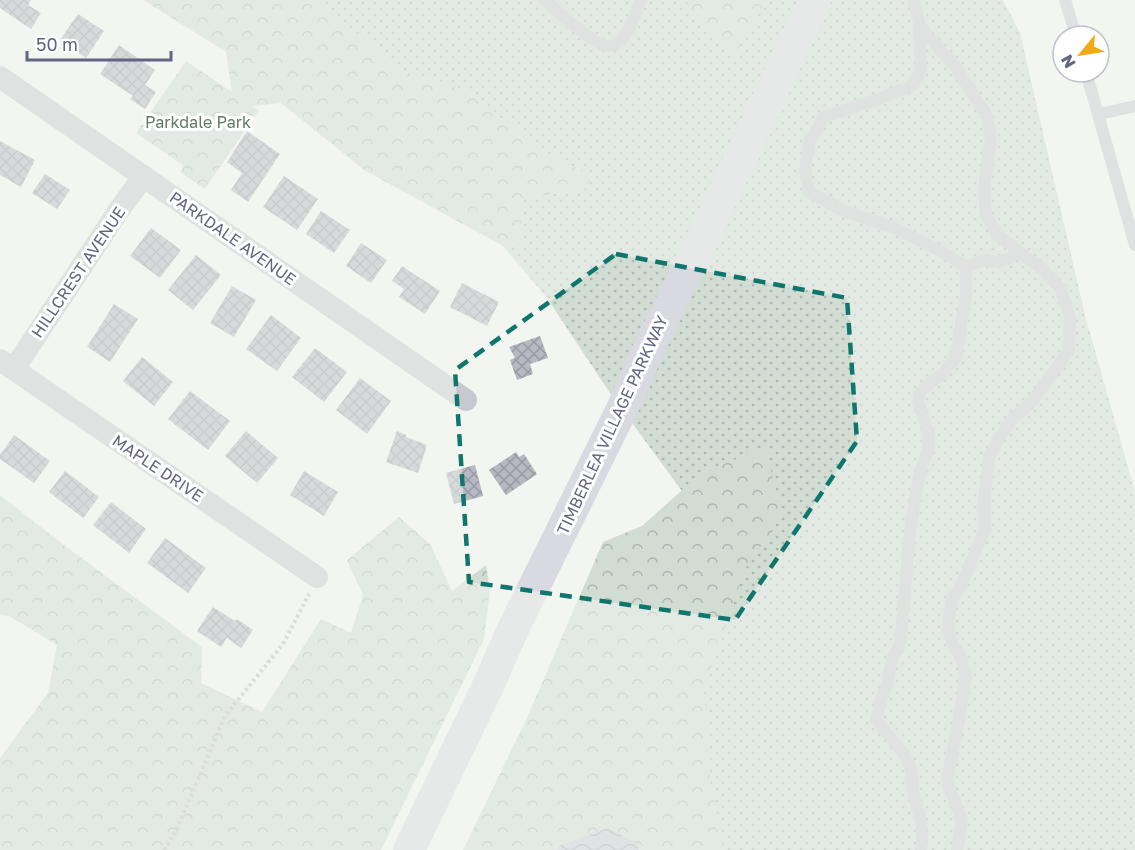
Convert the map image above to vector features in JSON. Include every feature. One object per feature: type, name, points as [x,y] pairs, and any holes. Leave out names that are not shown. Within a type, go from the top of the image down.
[{"type":"main road","name":"TIMBERLEA VILLAGE PARKWAY","points":[[409,850],[513,629],[623,407],[815,0]]},
{"type":"street","name":"PARKDALE AVENUE","points":[[0,77],[466,399]]},
{"type":"street","name":"HILLCREST AVENUE","points":[[7,365],[144,176]]},
{"type":"street","name":"MAPLE DRIVE","points":[[7,365],[317,577]]},
{"type":"lane","points":[[545,0],[590,38],[605,46],[617,44],[624,36],[641,0]]},
{"type":"lane","points":[[914,0],[920,27],[921,71],[913,85],[824,117],[809,142],[805,171],[809,192],[846,212],[896,228],[941,251],[966,267]]},
{"type":"lane","points":[[1065,0],[1072,24]]},
{"type":"lane","points":[[920,27],[955,66],[987,116],[991,137],[984,190],[986,215],[998,235],[1040,267],[1061,289],[1070,318],[1069,351],[1030,404],[1012,419],[989,457],[984,501],[985,529],[964,579],[951,601],[948,630],[961,658],[966,676],[947,781],[962,821],[957,850]]},
{"type":"lane","points":[[1090,84],[1135,245]]},
{"type":"lane","points":[[1099,114],[1135,106]]},
{"type":"lane","points":[[966,267],[984,260],[996,261],[1011,258],[1019,252]]},
{"type":"lane","points":[[921,850],[921,821],[914,796],[911,769],[905,754],[876,720],[892,659],[901,638],[910,531],[916,493],[928,449],[928,435],[918,402],[919,394],[944,372],[956,357],[966,294],[966,267]]},
{"type":"path","points":[[164,850],[177,829],[225,716],[283,644],[317,577]]},
{"type":"highlighted area","points":[[616,254],[847,298],[857,441],[735,620],[469,582],[455,370]]},
{"type":"green space","name":"Parkdale Park","points":[[143,0],[319,0],[402,71],[462,89],[560,162],[594,174],[584,190],[524,198],[519,246],[503,246],[364,170],[281,103],[253,106],[259,110],[205,189],[180,172],[184,166],[136,133],[186,61],[232,92],[226,52]]},
{"type":"green space","points":[[319,0],[1003,0],[1020,33],[1085,315],[1135,492],[1135,850],[687,850],[706,524],[606,387],[547,298],[503,246],[519,246],[524,198],[584,190],[593,174],[560,162],[462,89],[402,71]]},
{"type":"green space","points":[[685,0],[766,0],[733,57]]},
{"type":"green space","points":[[765,446],[782,516],[745,569],[704,689],[710,781],[725,850],[638,850],[638,844],[559,846],[557,850],[463,850],[525,722],[603,542],[642,526],[698,476]]},
{"type":"green space","points":[[0,495],[202,647],[201,683],[262,712],[321,619],[351,633],[363,595],[347,560],[399,517],[430,544],[452,591],[486,565],[490,590],[484,639],[381,850],[0,850],[0,758],[48,693],[57,645],[9,616],[0,615]]},
{"type":"water","points":[[607,828],[639,844],[638,850],[557,850],[559,846]]},
{"type":"building","points":[[0,0],[31,0],[28,5],[41,13],[31,29],[0,8]]},
{"type":"building","points":[[78,14],[104,31],[86,58],[60,40]]},
{"type":"building","points":[[119,45],[155,70],[145,85],[156,92],[145,109],[130,99],[133,96],[100,74]]},
{"type":"building","points":[[247,131],[280,154],[248,202],[231,190],[242,173],[227,162]]},
{"type":"building","points":[[0,141],[35,160],[21,187],[0,175]]},
{"type":"building","points":[[45,174],[70,190],[57,209],[32,193]]},
{"type":"building","points":[[284,176],[318,199],[297,230],[263,207]]},
{"type":"building","points":[[321,211],[350,230],[334,253],[306,234]]},
{"type":"building","points":[[151,228],[181,250],[160,278],[130,256]]},
{"type":"building","points":[[361,243],[387,260],[371,283],[346,266]]},
{"type":"building","points":[[196,255],[221,275],[193,310],[168,290]]},
{"type":"building","points":[[402,266],[440,291],[425,314],[399,297],[404,289],[392,281]]},
{"type":"building","points":[[462,283],[499,302],[487,326],[450,307]]},
{"type":"building","points":[[232,286],[256,300],[234,337],[210,323]]},
{"type":"building","points":[[114,304],[138,319],[110,362],[87,347]]},
{"type":"building","points":[[271,315],[301,338],[277,371],[246,349]]},
{"type":"building","points":[[540,336],[548,358],[530,364],[533,374],[517,380],[510,360],[515,358],[509,347]]},
{"type":"building","points":[[315,348],[347,372],[324,402],[292,377]]},
{"type":"building","points":[[142,357],[173,382],[154,406],[123,381]]},
{"type":"building","points":[[360,378],[391,401],[367,434],[336,410]]},
{"type":"building","points":[[190,391],[230,421],[208,450],[168,419]]},
{"type":"building","points":[[246,431],[278,458],[257,483],[225,456]]},
{"type":"building","points":[[397,431],[427,445],[418,473],[386,462]]},
{"type":"building","points":[[14,435],[50,461],[34,483],[0,459],[0,455]]},
{"type":"building","points":[[516,452],[519,457],[524,454],[537,474],[506,495],[489,470]]},
{"type":"building","points":[[475,465],[483,496],[454,504],[446,473]]},
{"type":"building","points":[[65,471],[99,497],[83,518],[49,492]]},
{"type":"building","points":[[304,471],[338,492],[324,516],[290,495]]},
{"type":"building","points":[[111,502],[146,529],[129,553],[93,525]]},
{"type":"building","points":[[165,538],[206,568],[188,593],[147,563]]},
{"type":"building","points":[[213,607],[253,630],[241,648],[227,638],[221,647],[197,631]]}]
